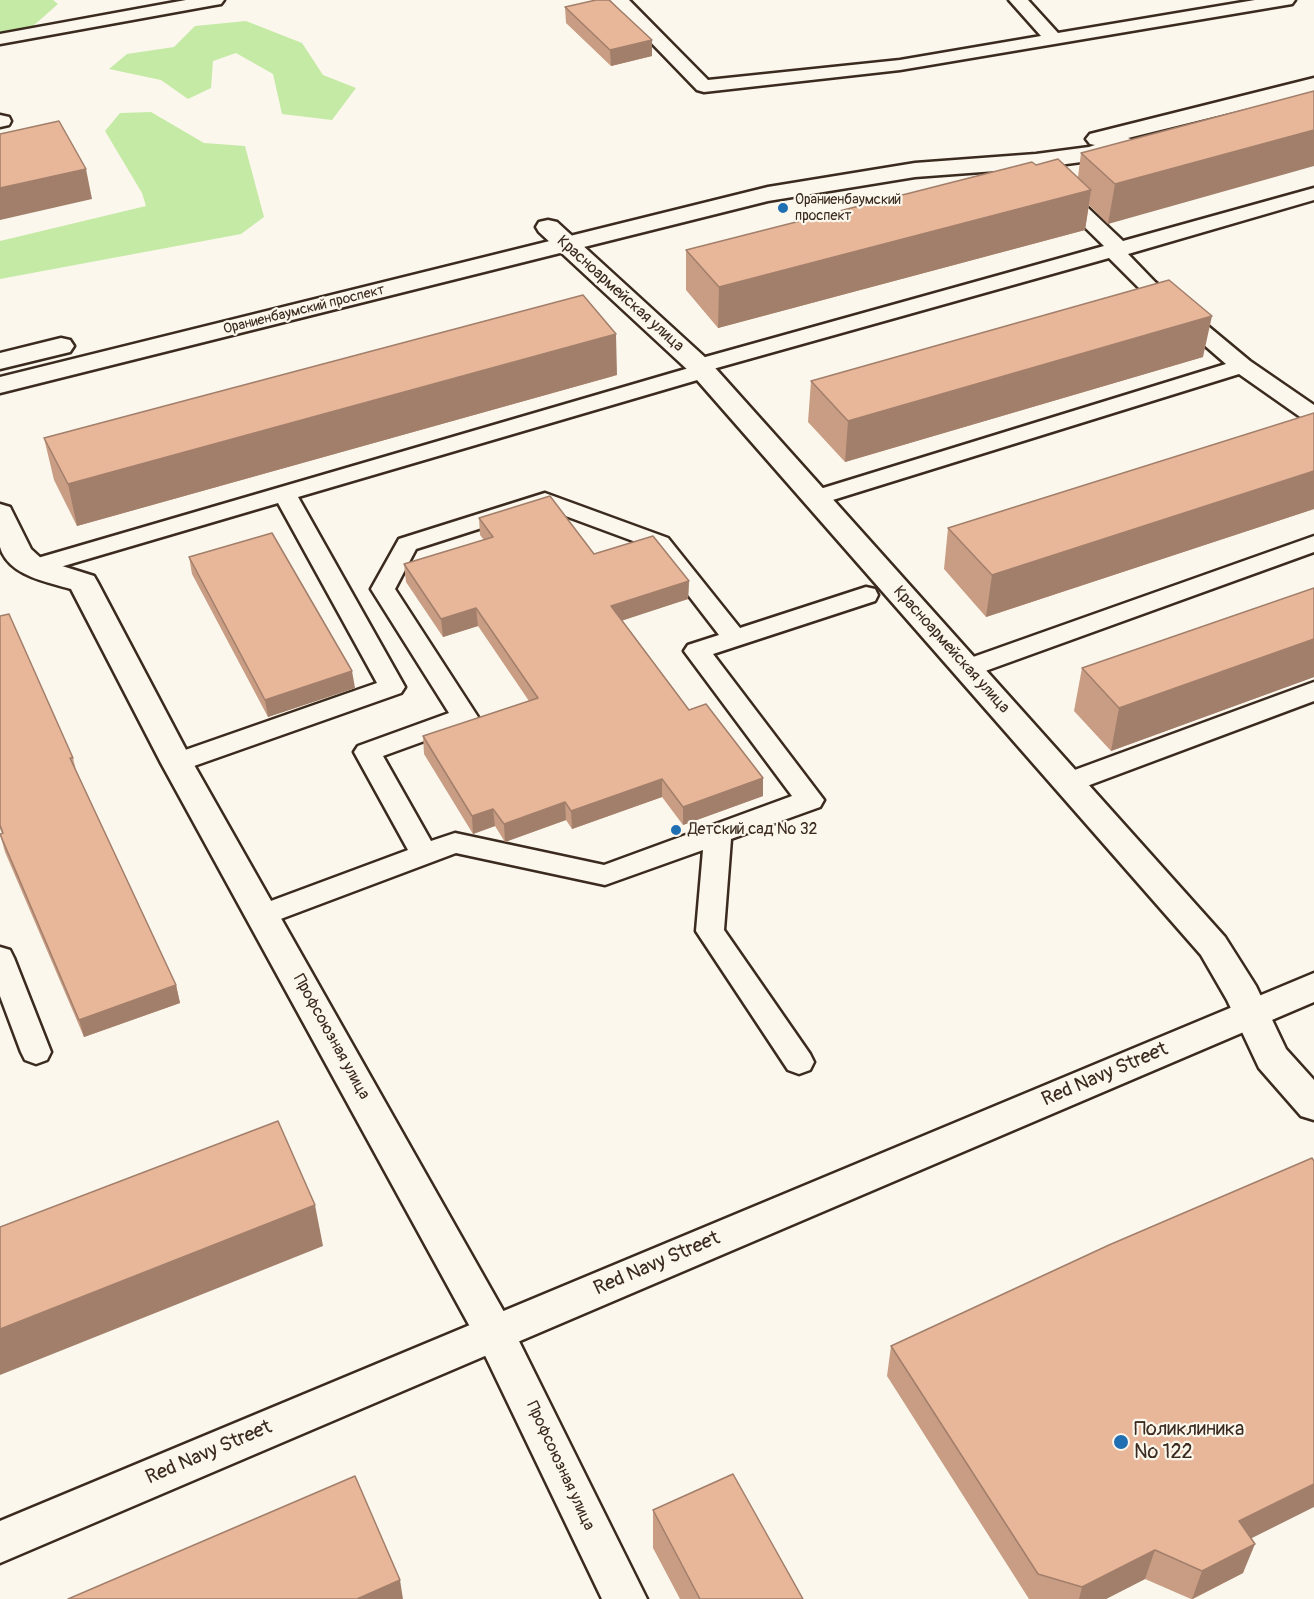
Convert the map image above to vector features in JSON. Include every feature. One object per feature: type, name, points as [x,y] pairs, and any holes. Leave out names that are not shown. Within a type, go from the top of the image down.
[{"type":"street","name":"Ораниенбаумский проспект","points":[[0,385],[556,236],[731,181],[875,157],[1084,141],[1115,136],[1314,85]]},
{"type":"street","name":"Ораниенбаумский проспект","points":[[0,361],[556,236],[859,178],[915,170],[1036,160],[1100,151],[1314,97]]},
{"type":"street","name":"Красноармейская улица","points":[[556,236],[701,368],[1070,782],[1213,946],[1252,1013],[1272,1058],[1314,1105]]},
{"type":"street","points":[[0,513],[17,560]]},
{"type":"street","name":"Профсоюзная улица","points":[[17,560],[83,583],[177,763],[494,1332],[625,1599]]},
{"type":"street","name":"Red Navy Street","points":[[0,1542],[1314,987]]},
{"type":"lane","points":[[0,39],[216,0]]},
{"type":"lane","points":[[619,0],[704,86],[900,65],[1286,0]]},
{"type":"lane","points":[[1018,0],[1054,39]]},
{"type":"lane","points":[[1036,160],[1044,175],[1119,249]]},
{"type":"lane","points":[[17,560],[284,492],[701,368],[1314,194]]},
{"type":"lane","points":[[1119,249],[1117,255],[1148,286],[1242,366],[1274,386],[1314,416]]},
{"type":"lane","points":[[815,498],[1242,366]]},
{"type":"lane","points":[[177,763],[392,687],[284,492]]},
{"type":"lane","points":[[424,854],[367,752],[465,717],[383,589],[407,544],[545,500],[660,543],[735,639]]},
{"type":"lane","points":[[968,668],[1314,544]]},
{"type":"lane","points":[[262,915],[455,843],[605,875],[810,800],[697,651],[866,595]]},
{"type":"lane","points":[[1070,782],[1314,691]]},
{"type":"lane","points":[[718,834],[710,931],[799,1062]]},
{"type":"lane","points":[[0,958],[36,1052]]},
{"type":"green space","points":[[0,0],[53,0],[58,4],[33,26],[0,32]]},
{"type":"green space","points":[[246,21],[302,43],[323,75],[356,88],[332,120],[282,114],[273,74],[236,53],[213,61],[211,88],[188,99],[161,80],[109,69],[127,54],[174,47],[195,26]]},
{"type":"green space","points":[[151,112],[204,143],[245,146],[264,217],[241,234],[0,279],[0,241],[146,206],[142,193],[105,131],[120,113]]},
{"type":"building","points":[[596,0],[609,0],[652,40],[610,50],[565,7]]},
{"type":"building","points":[[1314,91],[1314,130],[1115,184],[1081,153]]},
{"type":"building","points":[[59,121],[86,169],[0,188],[0,134]]},
{"type":"building","points":[[1058,159],[1091,190],[719,287],[686,250],[1032,162],[1036,165]]},
{"type":"building","points":[[1169,280],[1212,316],[848,421],[811,381]]},
{"type":"building","points":[[583,295],[616,334],[68,484],[44,438]]},
{"type":"building","points":[[1314,413],[1314,471],[992,575],[948,528]]},
{"type":"building","points":[[550,496],[594,554],[653,536],[689,581],[611,606],[689,710],[706,704],[763,778],[683,807],[662,779],[571,811],[565,802],[504,824],[493,809],[472,816],[423,736],[538,698],[476,608],[441,619],[404,564],[493,537],[479,518]]},
{"type":"building","points":[[272,533],[352,671],[265,700],[189,557]]},
{"type":"building","points":[[1314,588],[1314,639],[1119,708],[1082,668]]},
{"type":"building","points":[[9,614],[73,758],[70,758],[176,985],[79,1020],[0,834],[3,833],[0,825],[0,616]]},
{"type":"building","points":[[278,1121],[315,1205],[0,1329],[0,1227]]},
{"type":"building","name":"Поликлиника № 122","points":[[1312,1158],[1314,1161],[1314,1484],[1239,1521],[1255,1544],[1202,1571],[1155,1550],[1082,1587],[1038,1574],[891,1346],[1109,1245]]},
{"type":"building","points":[[733,1474],[803,1599],[700,1599],[653,1510]]},
{"type":"building","points":[[355,1476],[400,1580],[357,1599],[68,1599]]},
{"type":"place","name":"Ораниенбаумский проспект","points":[[783,208]]},
{"type":"place","name":"Детский сад № 32","points":[[676,830]]},
{"type":"place","name":"Поликлиника № 122","points":[[1121,1442]]}]
